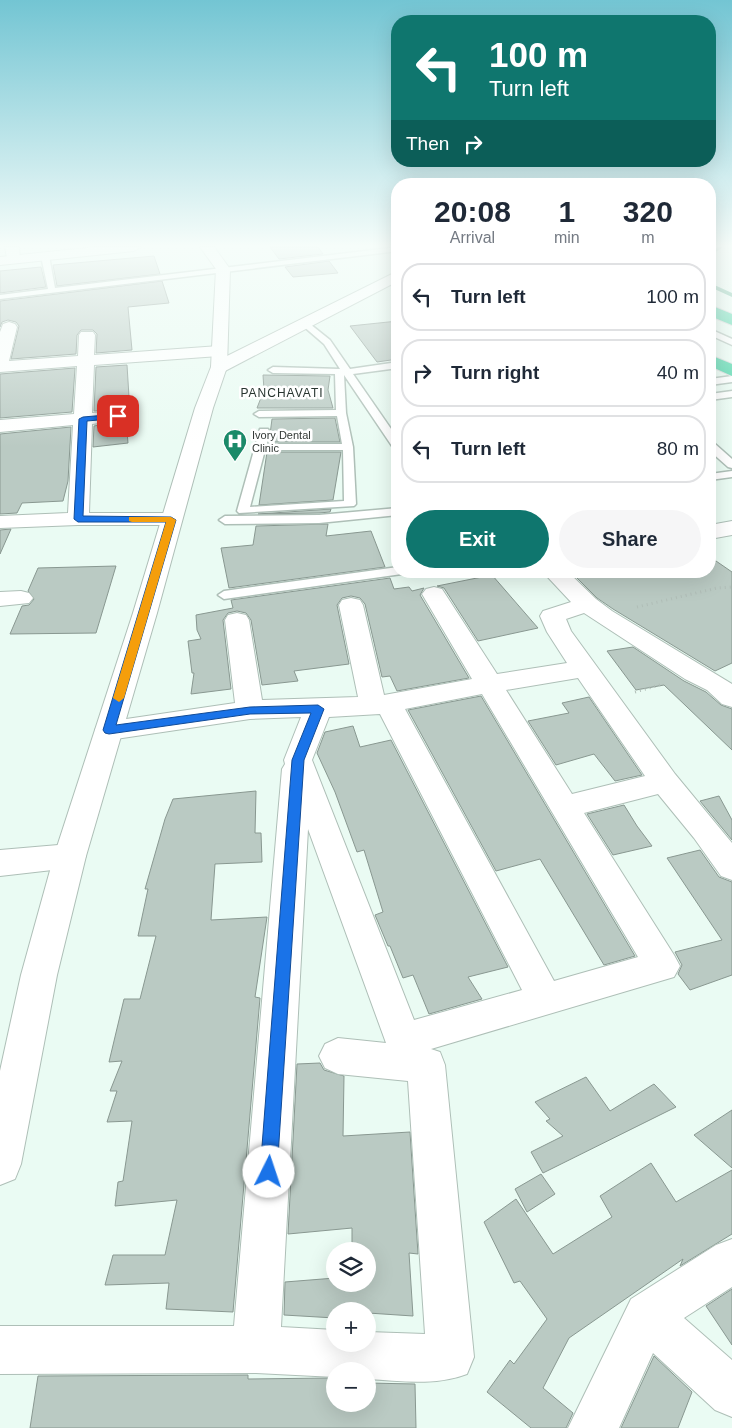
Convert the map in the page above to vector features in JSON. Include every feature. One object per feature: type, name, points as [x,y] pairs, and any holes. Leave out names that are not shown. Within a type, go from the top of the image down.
[{"type":"highway","points":[[718,314],[732,320]]},
{"type":"highway","points":[[716,323],[732,330]]},
{"type":"highway","points":[[716,348],[732,355]]},
{"type":"highway","points":[[716,363],[732,371]]},
{"type":"street","points":[[0,1164],[39,975],[70,856],[219,359],[221,314]]},
{"type":"street","points":[[9,327],[0,367],[86,360],[219,359],[321,314]]},
{"type":"street","points":[[78,519],[87,335]]},
{"type":"street","points":[[0,426],[118,416]]},
{"type":"street","points":[[0,522],[78,519],[171,520]]},
{"type":"street","points":[[716,531],[732,528]]},
{"type":"street","points":[[561,578],[595,610],[694,674],[716,684],[732,698]]},
{"type":"street","points":[[298,760],[403,1040],[662,966],[434,594]]},
{"type":"street","points":[[351,605],[380,705],[545,999]]},
{"type":"street","points":[[595,610],[552,616],[560,632],[665,782],[705,830],[732,867]]},
{"type":"street","points":[[237,620],[250,710]]},
{"type":"street","points":[[109,730],[250,710],[318,709],[380,705],[585,668]]},
{"type":"street","points":[[256,1349],[298,760],[318,709]]},
{"type":"street","points":[[564,808],[665,782]]},
{"type":"street","points":[[0,864],[70,856]]},
{"type":"street","points":[[0,1350],[256,1349],[404,1358],[450,1357],[426,1065],[338,1056]]},
{"type":"street","points":[[593,1428],[647,1315],[732,1261]]},
{"type":"street","points":[[647,1315],[732,1394]]},
{"type":"lane","points":[[304,322],[328,342],[343,372],[391,437]]},
{"type":"lane","points":[[716,335],[732,342]]},
{"type":"lane","points":[[273,370],[343,372],[391,366]]},
{"type":"lane","points":[[264,431],[243,511],[350,504],[348,447],[341,413],[343,372]]},
{"type":"lane","points":[[716,381],[732,379]]},
{"type":"lane","points":[[716,396],[731,395]]},
{"type":"lane","points":[[259,414],[341,413]]},
{"type":"lane","points":[[261,446],[348,447]]},
{"type":"lane","points":[[716,450],[732,465]]},
{"type":"lane","points":[[716,476],[732,474]]},
{"type":"lane","points":[[225,520],[319,519],[391,512]]},
{"type":"lane","points":[[224,595],[391,572]]},
{"type":"path","points":[[595,610],[732,587]]},
{"type":"path","points":[[638,698],[633,693],[694,674]]},
{"type":"building","points":[[0,314],[129,314],[132,350],[96,353],[97,334],[93,330],[81,330],[77,335],[76,354],[11,359],[19,326],[16,322],[8,320],[2,322],[0,327]]},
{"type":"building","points":[[391,322],[391,360],[377,362],[350,326]]},
{"type":"building","points":[[127,365],[130,413],[118,409],[94,411],[96,367]]},
{"type":"building","points":[[75,368],[72,412],[0,418],[0,374]]},
{"type":"building","points":[[263,375],[330,376],[328,390],[333,408],[257,408],[264,390]]},
{"type":"building","points":[[335,418],[340,442],[269,442],[272,419]]},
{"type":"building","points":[[126,420],[128,443],[93,447],[94,426]]},
{"type":"building","points":[[71,427],[68,481],[63,501],[22,503],[17,513],[0,514],[0,434]]},
{"type":"building","points":[[267,452],[341,452],[333,500],[259,505]]},
{"type":"building","points":[[331,509],[330,512],[319,513],[258,514]]},
{"type":"building","points":[[328,524],[326,536],[371,531],[385,567],[229,588],[221,548],[253,545],[256,526]]},
{"type":"building","points":[[11,529],[0,554],[0,530]]},
{"type":"building","points":[[716,561],[732,572],[732,663],[715,671],[597,598],[577,578],[716,578]]},
{"type":"building","points":[[116,566],[96,633],[10,634],[22,606],[29,605],[34,599],[28,591],[38,568]]},
{"type":"building","points":[[390,578],[394,589],[409,587],[412,591],[424,588],[420,595],[469,678],[397,691],[390,676],[382,677],[365,604],[360,598],[351,596],[342,598],[337,605],[349,664],[294,671],[298,681],[262,685],[251,620],[246,613],[237,611],[228,613],[223,620],[231,689],[191,694],[194,673],[192,673],[188,641],[201,639],[197,630],[196,615],[233,608],[231,600]]},
{"type":"building","points":[[477,578],[495,578],[538,628],[478,641],[444,588],[437,586]]},
{"type":"building","points":[[633,647],[684,681],[706,692],[721,705],[732,709],[732,750],[664,685],[636,690],[607,651]]},
{"type":"building","points":[[481,696],[635,956],[604,965],[540,859],[496,871],[408,710]]},
{"type":"building","points":[[589,697],[642,775],[615,781],[594,754],[556,765],[528,721],[569,713],[562,703]]},
{"type":"building","points":[[353,726],[360,747],[391,740],[508,967],[468,977],[482,999],[429,1014],[413,975],[403,978],[375,915],[383,912],[364,850],[357,852],[335,792],[317,753],[325,732]]},
{"type":"building","points":[[256,791],[255,833],[261,833],[262,862],[215,864],[211,920],[267,917],[255,997],[260,998],[233,1312],[166,1309],[169,1283],[105,1285],[113,1255],[165,1255],[177,1200],[115,1206],[118,1182],[123,1181],[132,1121],[107,1122],[117,1091],[110,1091],[122,1061],[109,1062],[124,999],[140,999],[156,936],[138,936],[148,889],[145,889],[165,819],[173,799]]},
{"type":"building","points":[[719,796],[732,820],[732,840],[700,801]]},
{"type":"building","points":[[624,805],[652,846],[613,855],[587,814]]},
{"type":"building","points":[[700,850],[719,877],[732,882],[732,975],[690,990],[678,974],[682,965],[675,952],[722,940],[667,858]]},
{"type":"building","points":[[320,1063],[324,1070],[344,1076],[343,1136],[410,1132],[418,1254],[409,1253],[413,1316],[376,1314],[376,1302],[326,1302],[326,1317],[284,1315],[285,1282],[326,1279],[326,1292],[376,1292],[376,1242],[352,1242],[352,1228],[288,1234],[297,1064]]},
{"type":"building","points":[[586,1077],[610,1111],[654,1084],[676,1107],[543,1173],[531,1152],[563,1136],[546,1121],[550,1119],[535,1102]]},
{"type":"building","points":[[732,1110],[732,1168],[694,1135]]},
{"type":"building","points":[[651,1163],[676,1202],[732,1170],[732,1234],[680,1266],[683,1259],[569,1338],[543,1388],[573,1413],[566,1428],[531,1428],[487,1392],[510,1360],[514,1364],[547,1319],[520,1281],[514,1283],[484,1222],[516,1199],[553,1254],[612,1217],[600,1196]]},
{"type":"building","points":[[541,1174],[555,1194],[527,1212],[515,1189]]},
{"type":"building","points":[[732,1289],[732,1345],[706,1306]]},
{"type":"building","points":[[654,1356],[692,1392],[678,1428],[621,1428]]},
{"type":"building","points":[[248,1375],[248,1379],[326,1378],[326,1412],[376,1412],[376,1383],[415,1384],[416,1428],[30,1428],[38,1376]]},
{"type":"slow traffic","points":[[119,698],[171,520],[132,519]]},
{"type":"place","name":"Ivory Dental Clinic","points":[[235,462]]},
{"type":"district","name":"PANCHAVATI","points":[[282,393]]},
{"type":"route","points":[[118,416],[83,419],[78,519],[171,520],[145,614],[109,730],[250,710],[318,709],[298,760],[269,1172]]}]
